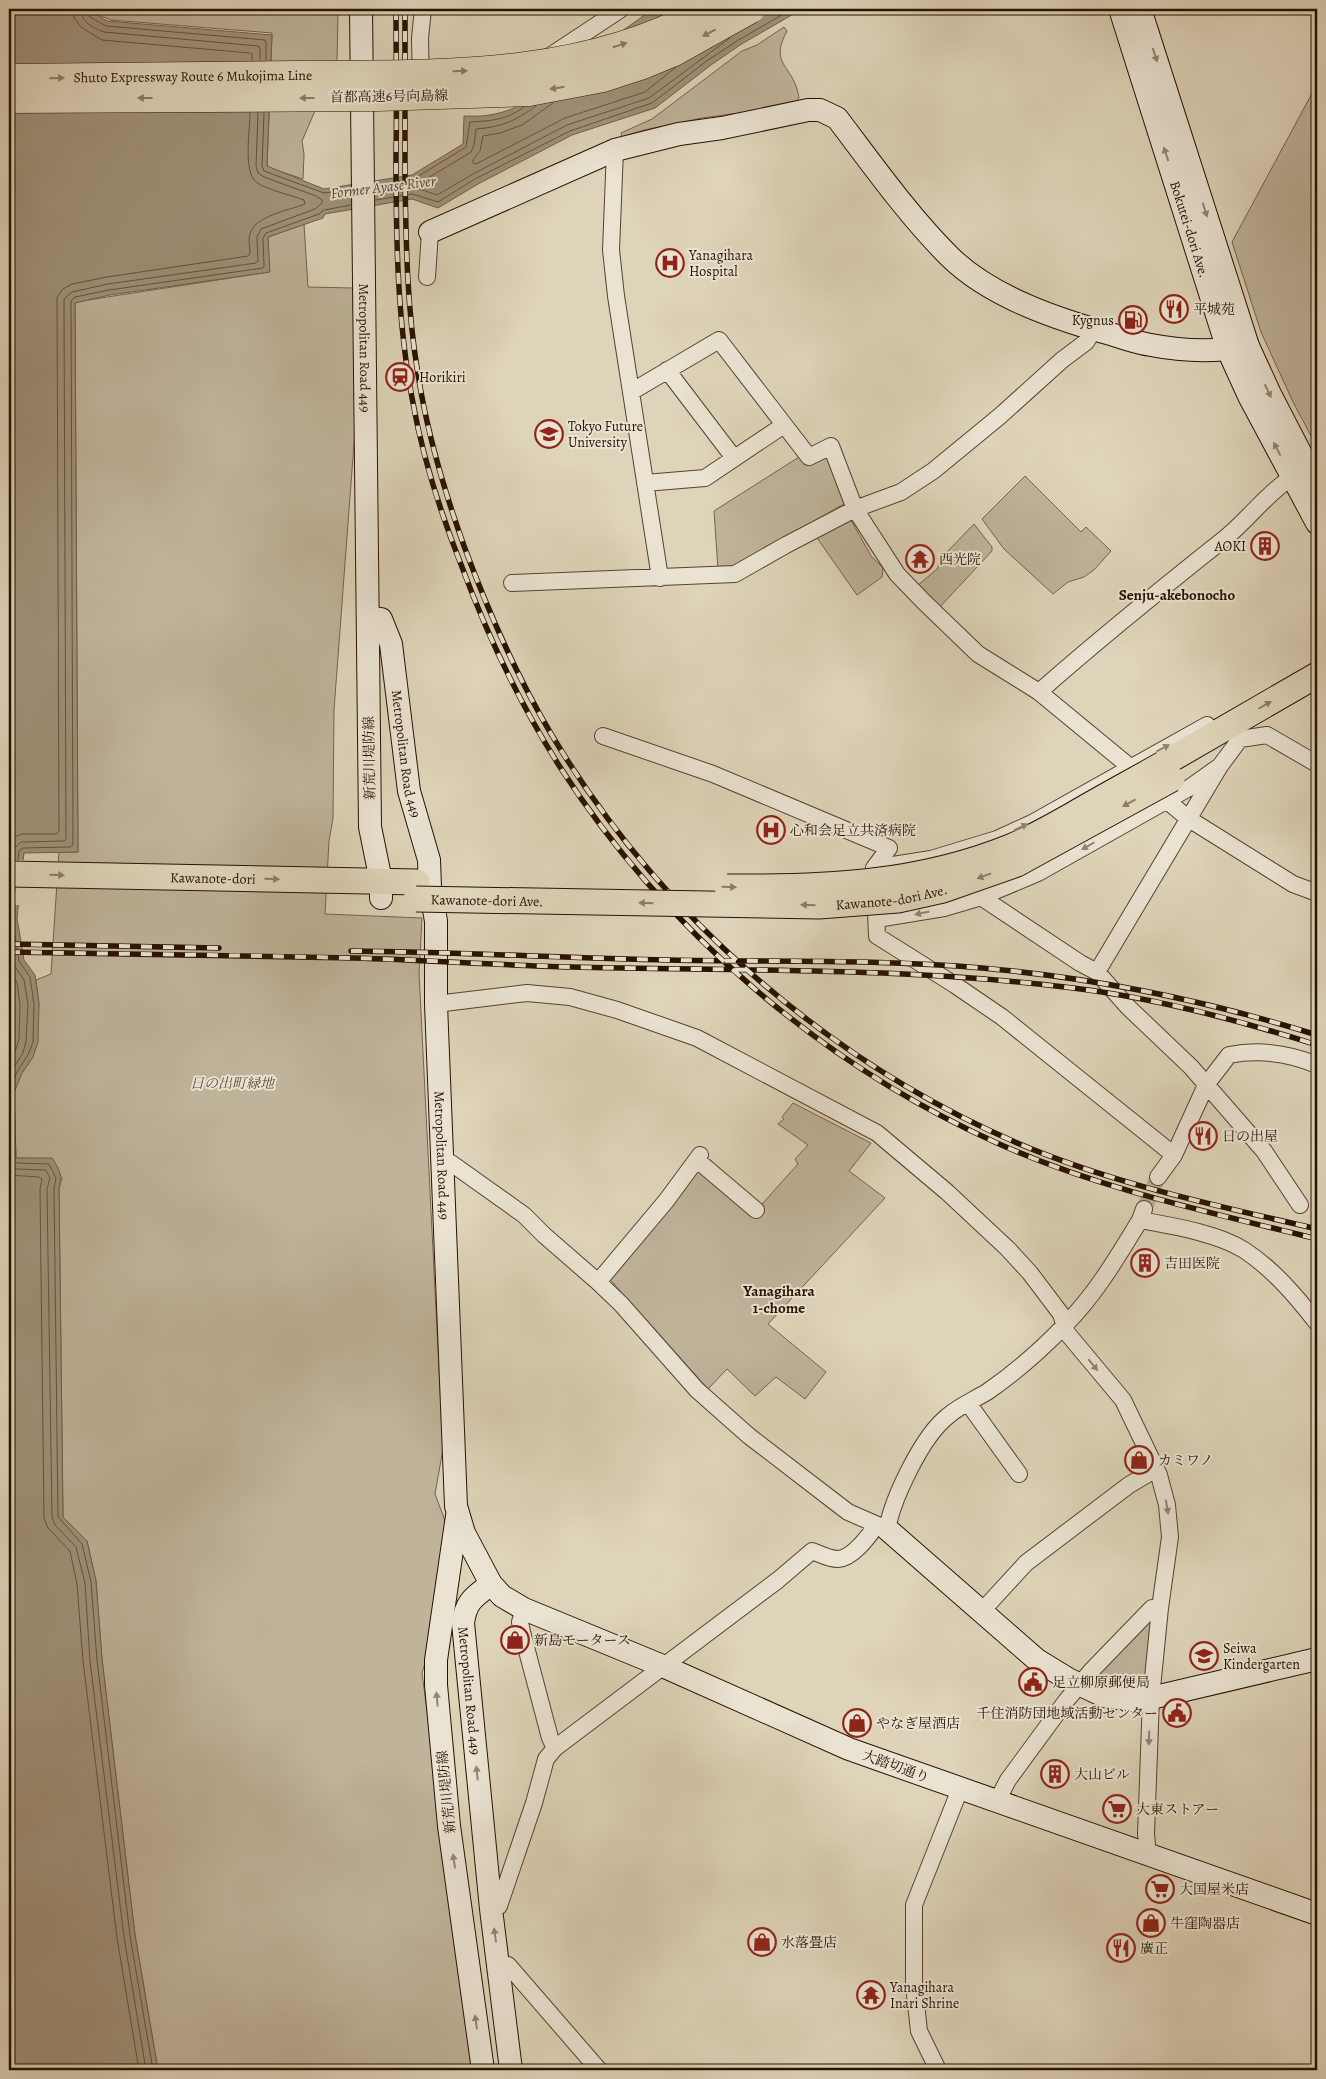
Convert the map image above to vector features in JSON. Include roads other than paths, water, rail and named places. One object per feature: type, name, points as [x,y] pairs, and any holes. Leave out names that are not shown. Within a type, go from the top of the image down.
[{"type":"highway","name":"首都高速6号向島線","points":[[9,78],[376,74],[527,67],[596,53],[631,42],[707,9]]},
{"type":"highway","name":"首都高速6号向島線","points":[[9,99],[378,97],[529,92],[603,78],[640,66],[682,47],[751,9]]},
{"type":"main road","name":"Metropolitan Road 449","points":[[361,9],[368,617],[381,619],[391,644],[409,791],[429,860],[430,887],[436,920],[436,1004],[441,1164],[450,1399],[457,1513],[464,1533],[491,1584],[471,1599],[465,1609],[463,1623],[491,1909],[510,2070]]},
{"type":"main road","name":"Bokutei-dori Ave.","points":[[1120,9],[1238,348],[1270,394],[1317,485]]},
{"type":"main road","name":"Bokutei-dori Ave.","points":[[1140,9],[1238,348],[1249,396],[1317,523]]},
{"type":"main road","points":[[430,232],[615,150],[679,134],[722,128],[808,110],[820,110],[837,118],[927,231],[950,256],[975,277],[1008,296],[1094,330],[1150,345],[1238,348]]},
{"type":"main road","name":"新荒川堤防線","points":[[368,617],[371,889]]},
{"type":"main road","name":"Kawanote-dori Ave.","points":[[417,890],[818,906],[898,900],[943,890],[1017,864],[1167,781],[1317,675]]},
{"type":"main road","name":"Kawanote-dori Ave.","points":[[1236,731],[1317,695]]},
{"type":"main road","name":"Kawanote-dori","points":[[9,874],[417,890]]},
{"type":"main road","name":"Kawanote-dori","points":[[9,891],[371,889]]},
{"type":"main road","name":"新荒川堤防線","points":[[457,1513],[437,1653],[436,1685],[449,1826],[483,2070]]},
{"type":"main road","points":[[882,1527],[1037,1660],[1079,1685],[1104,1696],[1118,1699],[1151,1698],[1317,1659]]},
{"type":"main road","name":"大踏切通り","points":[[491,1584],[502,1596],[524,1609],[665,1667],[850,1749],[1148,1856],[1317,1914]]},
{"type":"street","points":[[423,9],[420,38],[421,84],[432,92],[450,93],[473,90],[502,82],[549,57],[621,9]]},
{"type":"street","points":[[615,150],[611,250],[660,578]]},
{"type":"street","points":[[428,277],[430,232]]},
{"type":"street","points":[[512,583],[735,574],[855,509],[901,492],[933,471],[1062,360],[1086,342],[1094,330]]},
{"type":"street","points":[[631,392],[719,340],[809,457],[831,446],[855,509],[897,574],[924,602],[978,654],[1038,692],[1130,766]]},
{"type":"street","points":[[667,370],[734,458]]},
{"type":"street","points":[[645,483],[705,478],[784,425]]},
{"type":"street","points":[[1038,692],[1095,642],[1226,537],[1280,485],[1292,477]]},
{"type":"street","points":[[874,868],[932,859],[997,839],[1032,822],[1130,766],[1215,721],[1236,731],[1267,735],[1317,764]]},
{"type":"street","points":[[1097,972],[1220,766],[1236,731]]},
{"type":"street","points":[[603,736],[713,774],[889,848],[874,868],[878,936],[955,985],[1002,1018],[1174,1155]]},
{"type":"street","points":[[1167,781],[1189,788],[1220,766]]},
{"type":"street","points":[[1167,781],[1189,819],[1293,884],[1317,893]]},
{"type":"street","points":[[877,919],[944,908],[982,897],[1055,864],[1167,781]]},
{"type":"street","points":[[982,897],[1080,963],[1097,972],[1128,1007],[1191,1067],[1264,1151],[1300,1205]]},
{"type":"street","points":[[436,1004],[542,993],[570,997],[617,1010],[697,1038],[877,1133],[946,1192],[1030,1272],[1060,1314],[1067,1333],[1123,1400],[1156,1469],[1168,1505],[1170,1537],[1160,1608],[1151,1698],[1146,1834],[1148,1856]]},
{"type":"street","points":[[1158,1177],[1174,1155],[1206,1085],[1229,1055],[1244,1052],[1293,1055],[1317,1065]]},
{"type":"street","points":[[598,1282],[699,1158],[756,1210]]},
{"type":"street","points":[[441,1164],[451,1163],[524,1215],[621,1304],[697,1390],[748,1436],[848,1512],[882,1527]]},
{"type":"street","points":[[491,1909],[499,1906],[517,1855],[546,1759],[555,1748],[665,1667],[778,1580],[812,1551],[841,1559],[882,1527],[916,1459],[934,1430],[947,1416],[987,1391],[1021,1365],[1065,1326],[1101,1282],[1142,1214],[1218,1239],[1243,1250],[1291,1290],[1317,1323]]},
{"type":"street","points":[[968,1404],[1020,1474]]},
{"type":"street","points":[[982,1611],[1026,1563],[1130,1485],[1156,1469]]},
{"type":"street","points":[[997,1802],[1008,1780],[1079,1685],[1152,1608],[1160,1608]]},
{"type":"street","points":[[524,1609],[520,1622],[522,1632],[550,1738],[555,1748]]},
{"type":"street","points":[[938,2070],[919,2031],[914,1986],[914,1905],[960,1789]]},
{"type":"street","points":[[499,1966],[508,1964],[599,2070]]},
{"type":"water","name":"Former Ayase River","points":[[9,9],[90,9],[107,21],[272,35],[267,166],[324,189],[412,175],[463,144],[464,116],[490,115],[514,108],[653,9],[802,9],[740,45],[655,108],[572,135],[478,184],[438,208],[412,199],[325,214],[323,218],[268,237],[270,272],[110,295],[75,303],[78,852],[24,853],[17,918],[24,960],[35,975],[39,1004],[38,1042],[33,1057],[22,1073],[14,1092],[16,1158],[52,1158],[59,1169],[63,1517],[87,1541],[96,1581],[102,1659],[135,1935],[158,2070],[9,2070]]},
{"type":"tunnel","points":[[1144,1209],[1158,1177]]},
{"type":"railway","points":[[396,9],[398,279],[408,372],[422,445],[447,527],[494,644],[518,694],[545,743],[601,826],[647,883],[698,936],[752,986],[809,1032],[869,1074],[932,1111],[997,1143],[1075,1174],[1195,1209],[1317,1239]]},
{"type":"railway","points":[[405,9],[405,179],[408,277],[414,350],[431,440],[464,546],[503,641],[525,687],[550,732],[593,798],[641,860],[693,919],[751,973],[812,1023],[877,1068],[945,1108],[1015,1142],[1052,1157],[1126,1182],[1317,1229]]},
{"type":"railway","points":[[9,944],[219,948]]},
{"type":"railway","points":[[351,951],[669,960],[865,962],[982,968],[1025,972],[1151,992],[1193,1001],[1317,1035]]},
{"type":"railway","points":[[9,952],[353,958],[571,967],[822,971],[948,976],[1104,992],[1166,1004],[1227,1019],[1317,1045]]},
{"type":"place","name":"Yanagihara Hospital","points":[[670,263]]},
{"type":"place","name":"平城苑","points":[[1174,309]]},
{"type":"place","name":"Kygnus","points":[[1133,320]]},
{"type":"place","name":"Horikiri","points":[[400,377]]},
{"type":"place","name":"Tokyo Future University","points":[[549,434]]},
{"type":"place","name":"AOKI","points":[[1265,546]]},
{"type":"place","name":"西光院","points":[[920,559]]},
{"type":"place","name":"心和会足立共済病院","points":[[771,830]]},
{"type":"place","name":"日の出屋","points":[[1203,1136]]},
{"type":"place","name":"吉田医院","points":[[1145,1263]]},
{"type":"place","name":"カミワノ","points":[[1139,1460]]},
{"type":"place","name":"新島モータース","points":[[515,1640]]},
{"type":"place","name":"Seiwa Kindergarten","points":[[1204,1656]]},
{"type":"place","name":"足立柳原郵便局","points":[[1033,1682]]},
{"type":"place","name":"千住消防団地域活動センター","points":[[1177,1713]]},
{"type":"place","name":"やなぎ屋酒店","points":[[857,1723]]},
{"type":"place","name":"大山ビル","points":[[1055,1774]]},
{"type":"place","name":"大東ストアー","points":[[1117,1809]]},
{"type":"place","name":"大国屋米店","points":[[1160,1889]]},
{"type":"place","name":"牛窪陶器店","points":[[1151,1923]]},
{"type":"place","name":"水落畳店","points":[[762,1942]]},
{"type":"place","name":"廣正","points":[[1121,1948]]},
{"type":"place","name":"Yanagihara Inari Shrine","points":[[871,1995]]},
{"type":"district","name":"Senju-akebonocho","points":[[1177,595]]},
{"type":"district","name":"Yanagihara 1-chome","points":[[779,1300]]},
{"type":"park label","name":"日の出町緑地","points":[[232,1083]]}]
